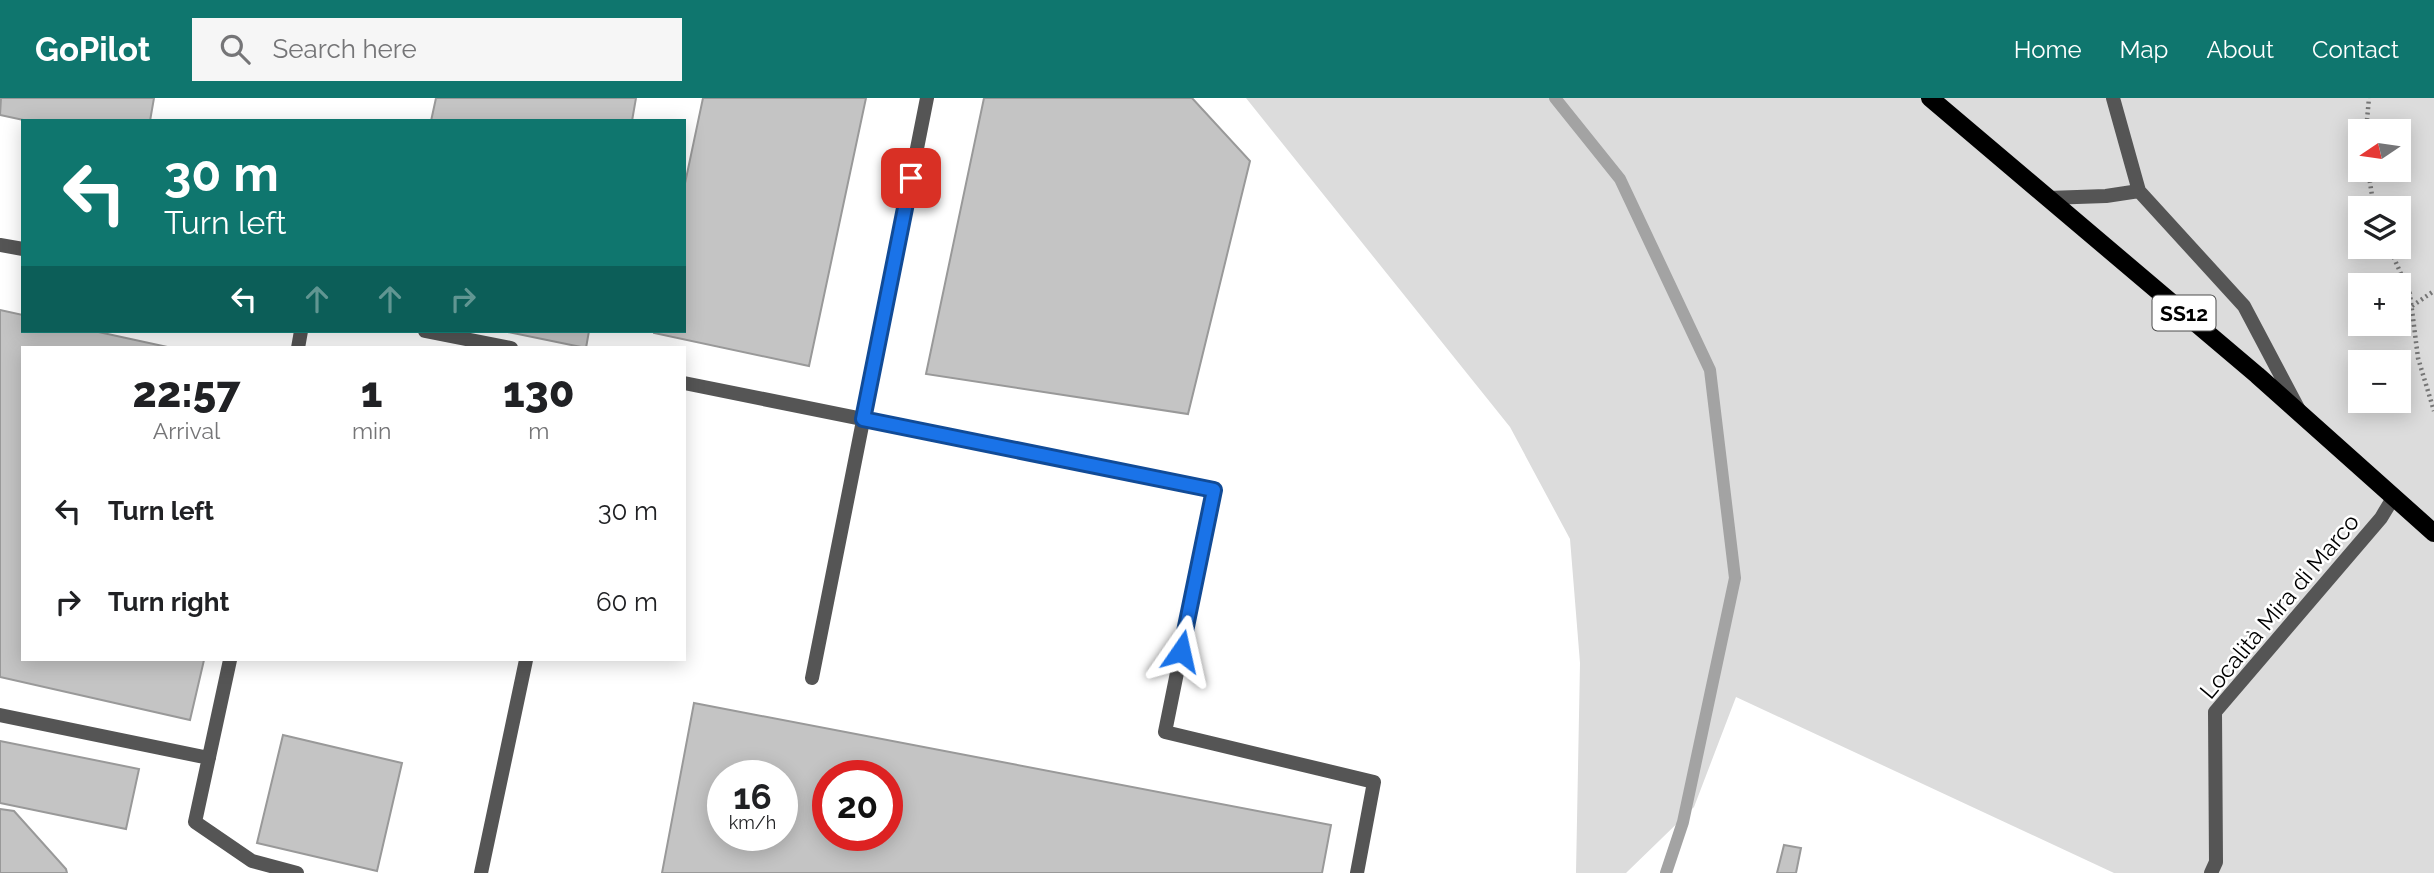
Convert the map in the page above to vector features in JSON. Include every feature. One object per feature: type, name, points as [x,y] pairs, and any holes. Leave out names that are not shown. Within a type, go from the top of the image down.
[{"type":"main road","name":"SS12","points":[[1930,98],[2303,417],[2434,533]]},
{"type":"street","points":[[812,678],[928,98]]},
{"type":"street","points":[[2113,98],[2139,191],[2244,306],[2303,417]]},
{"type":"street","points":[[2048,198],[2106,196],[2139,191]]},
{"type":"street","points":[[0,245],[21,249]]},
{"type":"street","points":[[435,333],[501,346]]},
{"type":"street","points":[[686,383],[1214,490],[1165,732],[1374,782],[1357,873]]},
{"type":"street","name":"Località Mira di Marco","points":[[2211,873],[2216,862],[2215,712],[2381,518],[2393,498]]},
{"type":"street","points":[[230,661],[195,821],[251,861],[298,873]]},
{"type":"street","points":[[481,873],[526,661]]},
{"type":"street","points":[[0,715],[209,758]]},
{"type":"path","points":[[2367,119],[2369,98]]},
{"type":"path","points":[[2394,259],[2410,294],[2418,358],[2434,411]]},
{"type":"path","points":[[2412,306],[2434,291]]},
{"type":"shaded area","points":[[1246,98],[2434,98],[2434,873],[2114,873],[1736,697],[1694,807],[1626,873],[1576,873],[1580,663],[1570,539],[1510,427]]},
{"type":"building","points":[[1,98],[154,98],[150,119],[21,120],[0,115]]},
{"type":"building","points":[[436,98],[636,98],[632,119],[431,119]]},
{"type":"building","points":[[703,98],[866,98],[809,366],[654,333],[686,333],[686,179]]},
{"type":"building","points":[[984,98],[1192,98],[1250,161],[1188,414],[926,374]]},
{"type":"building","points":[[0,310],[21,315],[21,333],[103,333],[163,346],[21,346],[21,661],[204,661],[190,720],[0,677]]},
{"type":"building","points":[[513,333],[589,333],[586,346]]},
{"type":"building","points":[[694,703],[1331,825],[1322,873],[662,873]]},
{"type":"building","points":[[283,735],[402,763],[377,871],[257,843]]},
{"type":"building","points":[[0,741],[139,769],[126,829],[0,803]]},
{"type":"building","points":[[0,809],[14,811],[67,873],[0,873]]},
{"type":"building","points":[[1784,845],[1801,848],[1796,873],[1777,873]]},
{"type":"waterway","points":[[1555,98],[1620,179],[1710,370],[1735,578],[1683,822],[1666,873]]},
{"type":"route","points":[[911,178],[863,419],[1214,490],[1181,651]]}]
